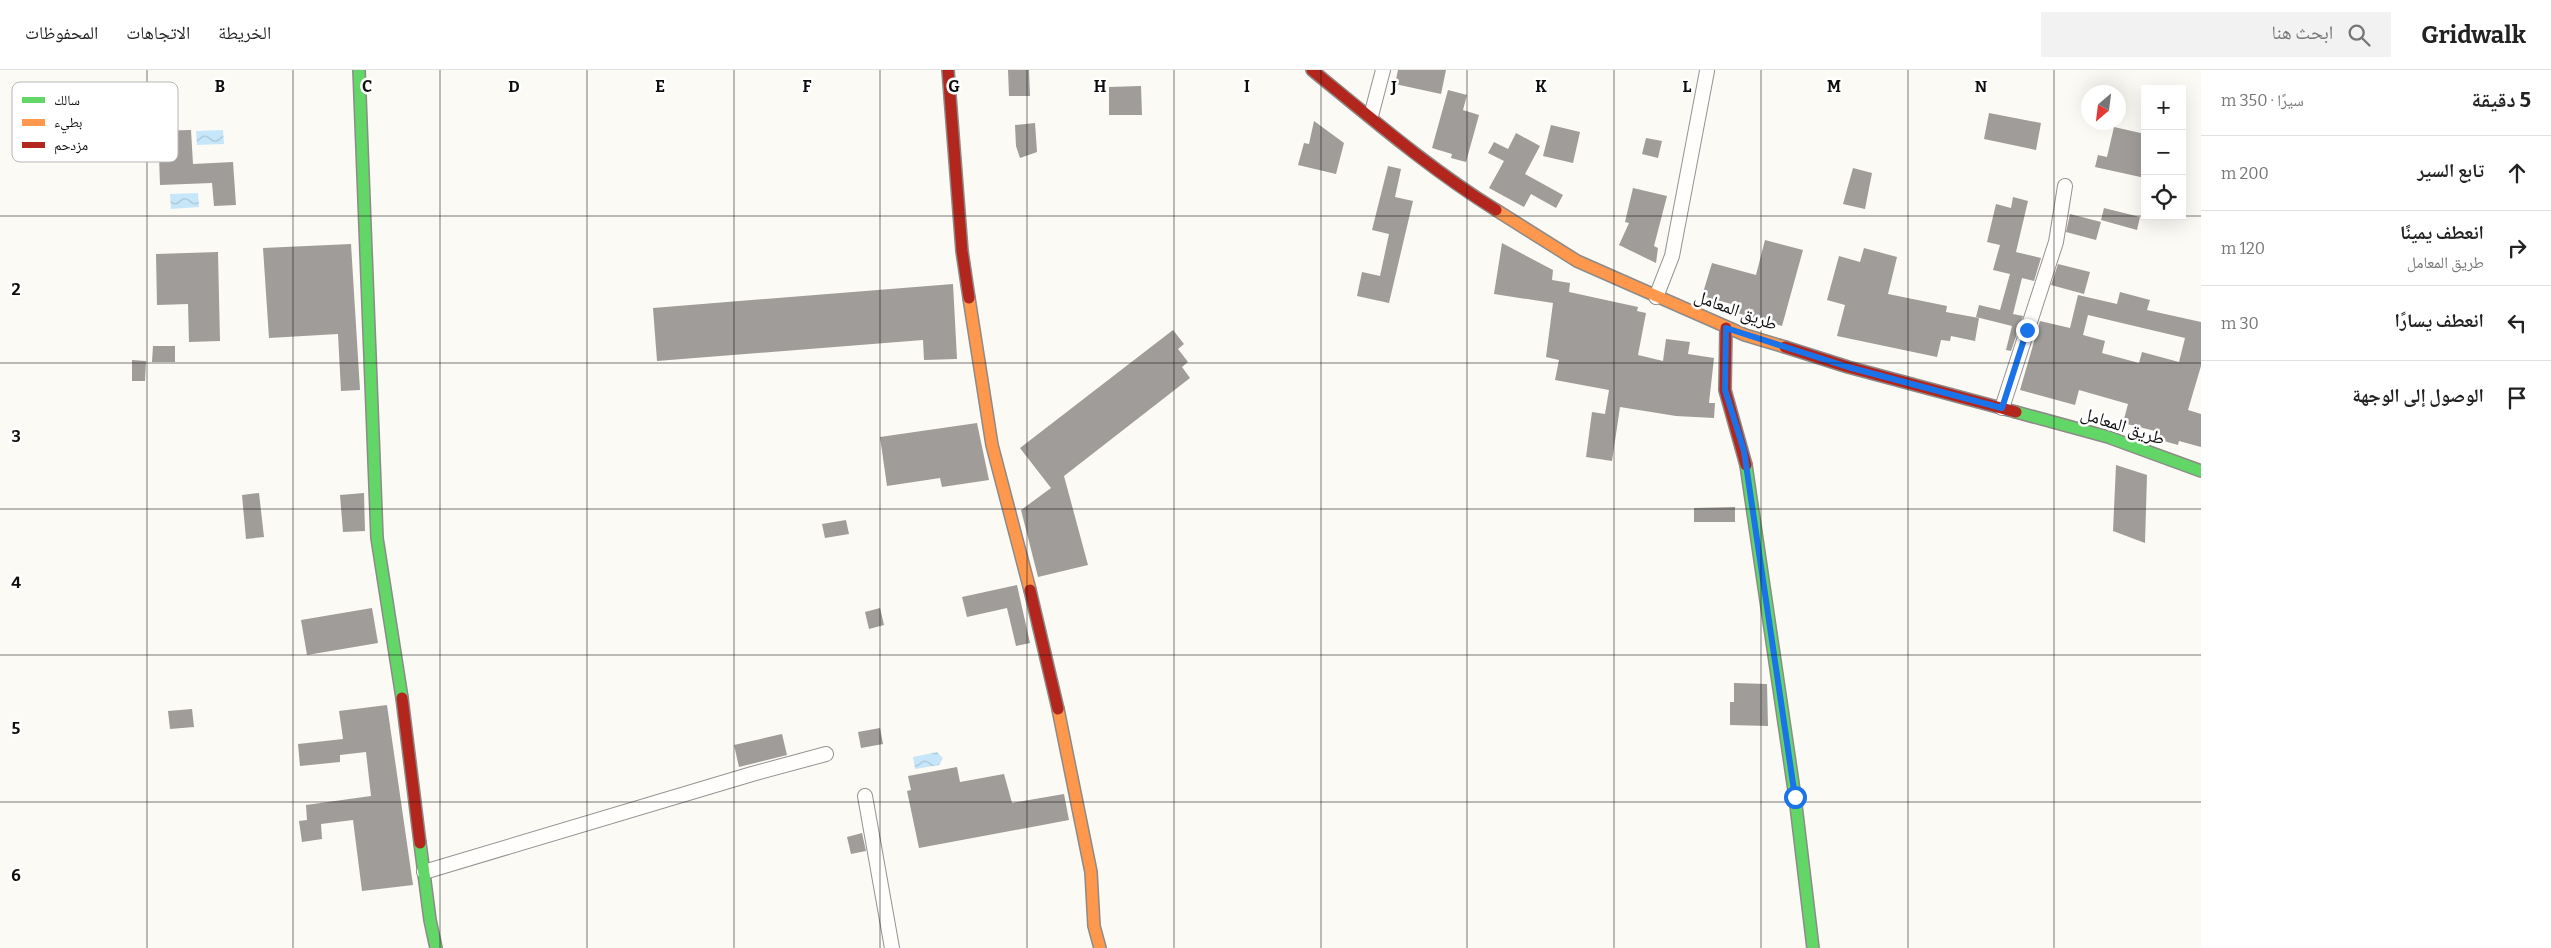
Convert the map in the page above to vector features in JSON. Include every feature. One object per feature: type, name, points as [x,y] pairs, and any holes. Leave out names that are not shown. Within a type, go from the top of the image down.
[{"type":"street","points":[[359,70],[378,538],[396,648],[424,872],[436,948]]},
{"type":"street","points":[[948,70],[962,251],[992,445],[1031,594],[1067,750],[1091,872],[1094,926],[1100,948]]},
{"type":"street","name":"طريق المعامل","points":[[1312,70],[1371,116],[1409,150],[1460,188],[1577,261],[1656,297],[1726,328],[1848,367],[2108,437],[2201,471]]},
{"type":"street","points":[[1371,116],[1383,70]]},
{"type":"street","points":[[1656,297],[1672,256],[1707,71]]},
{"type":"street","points":[[2002,408],[2056,242],[2064,186]]},
{"type":"street","points":[[1726,328],[1725,390],[1744,451],[1795,797],[1813,948]]},
{"type":"street","points":[[424,872],[752,774],[826,754]]},
{"type":"street","points":[[865,796],[892,948]]},
{"type":"water","points":[[223,130],[224,144],[197,145],[196,131]]},
{"type":"water","points":[[198,193],[199,207],[171,209],[170,194]]},
{"type":"water","points":[[937,752],[943,758],[939,765],[915,769],[913,757]]},
{"type":"building","points":[[1008,70],[1029,70],[1030,96],[1009,96]]},
{"type":"building","points":[[1398,70],[1446,70],[1441,94],[1395,84]]},
{"type":"building","points":[[1141,86],[1142,115],[1109,115],[1109,87]]},
{"type":"building","points":[[1448,90],[1467,95],[1463,110],[1479,115],[1466,162],[1451,158],[1452,154],[1432,148]]},
{"type":"building","points":[[1989,113],[2041,123],[2036,150],[1984,139]]},
{"type":"building","points":[[1314,121],[1344,143],[1336,174],[1298,165],[1304,143],[1309,144]]},
{"type":"building","points":[[1035,123],[1037,152],[1020,158],[1016,146],[1015,125]]},
{"type":"building","points":[[1551,125],[1580,132],[1573,163],[1543,156]]},
{"type":"building","points":[[178,130],[191,130],[193,164],[233,162],[236,205],[214,206],[212,183],[160,185],[159,162],[178,162]]},
{"type":"building","points":[[2113,130],[2126,130],[2141,133],[2141,177],[2095,167],[2098,155],[2107,157]]},
{"type":"building","points":[[1516,133],[1540,146],[1525,174],[1563,195],[1556,208],[1531,194],[1524,207],[1489,188],[1504,161],[1488,153],[1494,142],[1508,149]]},
{"type":"building","points":[[1646,138],[1662,141],[1658,158],[1642,154]]},
{"type":"building","points":[[1388,166],[1401,169],[1395,197],[1413,201],[1389,303],[1357,296],[1362,272],[1380,276],[1389,234],[1372,230]]},
{"type":"building","points":[[1853,168],[1872,173],[1865,209],[1843,204]]},
{"type":"building","points":[[1633,188],[1667,196],[1654,246],[1658,248],[1656,263],[1619,245],[1629,223],[1625,222]]},
{"type":"building","points":[[2013,197],[2028,201],[2016,252],[2041,258],[2034,281],[2022,278],[2013,314],[2023,316],[2011,351],[2006,350],[2012,326],[1976,317],[1979,305],[2000,310],[2010,274],[1993,270],[2000,245],[1987,242],[1996,204],[2011,208]]},
{"type":"building","points":[[2104,208],[2140,217],[2137,230],[2101,220]]},
{"type":"building","points":[[2070,214],[2101,222],[2096,240],[2066,232]]},
{"type":"building","points":[[1765,240],[1803,250],[1782,326],[1734,312],[1735,305],[1702,296],[1712,263],[1756,275]]},
{"type":"building","points":[[1502,243],[1553,270],[1552,280],[1570,283],[1569,292],[1638,307],[1637,311],[1646,313],[1638,355],[1663,361],[1666,339],[1690,342],[1688,354],[1714,358],[1709,403],[1715,403],[1714,418],[1676,416],[1620,407],[1612,461],[1586,457],[1592,412],[1605,414],[1609,390],[1555,380],[1559,360],[1546,357],[1553,303],[1494,294]]},
{"type":"building","points":[[351,244],[360,390],[341,391],[338,334],[269,338],[263,248]]},
{"type":"building","points":[[1864,248],[1897,257],[1888,294],[1947,306],[1946,312],[1979,318],[1975,341],[1951,336],[1950,341],[1941,340],[1937,357],[1837,336],[1845,305],[1827,300],[1839,256],[1860,262]]},
{"type":"building","points":[[218,252],[220,341],[189,342],[188,304],[157,305],[156,254]]},
{"type":"building","points":[[2058,264],[2090,272],[2084,294],[2051,285]]},
{"type":"building","points":[[953,284],[957,359],[924,360],[923,340],[657,361],[653,308]]},
{"type":"building","points":[[2120,292],[2150,300],[2147,310],[2201,322],[2201,366],[2188,410],[2201,414],[2201,447],[2179,441],[2178,445],[2157,439],[2159,432],[2123,423],[2128,404],[2079,390],[2075,405],[2020,390],[2040,321],[2070,328],[2078,295],[2117,304]],"holes":[[[2088,315],[2185,338],[2179,362],[2142,352],[2139,363],[2102,353],[2105,341],[2083,335]]]},
{"type":"building","points":[[1173,330],[1184,344],[1178,349],[1188,362],[1182,367],[1190,378],[1064,476],[1088,565],[1038,577],[1021,510],[1051,488],[1020,448]]},
{"type":"building","points":[[153,346],[175,346],[175,362],[152,362]]},
{"type":"building","points":[[132,360],[146,361],[145,381],[132,381]]},
{"type":"building","points":[[977,423],[989,480],[942,487],[940,478],[887,486],[880,437]]},
{"type":"building","points":[[2116,465],[2147,475],[2145,543],[2113,531]]},
{"type":"building","points":[[259,493],[264,537],[246,539],[242,495]]},
{"type":"building","points":[[364,493],[365,531],[343,532],[340,495]]},
{"type":"building","points":[[1735,507],[1735,522],[1694,522],[1694,508]]},
{"type":"building","points":[[846,520],[849,534],[825,538],[822,524]]},
{"type":"building","points":[[1017,585],[1030,643],[1016,646],[1007,608],[967,617],[962,597]]},
{"type":"building","points":[[372,608],[378,643],[307,655],[301,620]]},
{"type":"building","points":[[880,608],[884,625],[869,629],[865,612]]},
{"type":"building","points":[[1734,683],[1767,684],[1768,726],[1730,725],[1730,702],[1734,702]]},
{"type":"building","points":[[387,705],[413,885],[362,891],[353,820],[321,824],[322,839],[302,842],[299,821],[307,820],[306,805],[371,796],[366,752],[340,755],[340,762],[300,766],[298,744],[343,739],[339,711]]},
{"type":"building","points":[[192,709],[194,727],[170,729],[168,711]]},
{"type":"building","points":[[880,728],[883,744],[861,748],[858,732]]},
{"type":"building","points":[[782,734],[787,755],[739,767],[734,745]]},
{"type":"building","points":[[957,767],[960,782],[1004,774],[1012,803],[1064,794],[1069,820],[919,848],[907,791],[911,790],[908,776]]},
{"type":"building","points":[[862,833],[866,851],[851,854],[847,837]]},
{"type":"traffic: fast","points":[[359,70],[377,538],[402,698]]},
{"type":"traffic: fast","points":[[2016,412],[2108,437],[2201,471]]},
{"type":"traffic: fast","points":[[1746,465],[1795,797],[1813,948]]},
{"type":"traffic: fast","points":[[420,843],[430,920],[436,948]]},
{"type":"traffic: slow","points":[[1496,210],[1577,261],[1745,335],[1785,347]]},
{"type":"traffic: slow","points":[[969,298],[992,445],[1030,590]]},
{"type":"traffic: slow","points":[[1058,709],[1091,872],[1094,926],[1100,948]]},
{"type":"traffic: jam","points":[[948,70],[962,251],[969,298]]},
{"type":"traffic: jam","points":[[1312,70],[1425,161],[1496,210]]},
{"type":"traffic: jam","points":[[1726,328],[1725,390],[1746,465]]},
{"type":"traffic: jam","points":[[1785,347],[1848,367],[2016,412]]},
{"type":"traffic: jam","points":[[1030,590],[1058,709]]},
{"type":"traffic: jam","points":[[402,698],[420,843]]},
{"type":"route","points":[[1795,797],[1744,451],[1725,390],[1726,328],[1848,367],[2002,408],[2027,330]]}]
